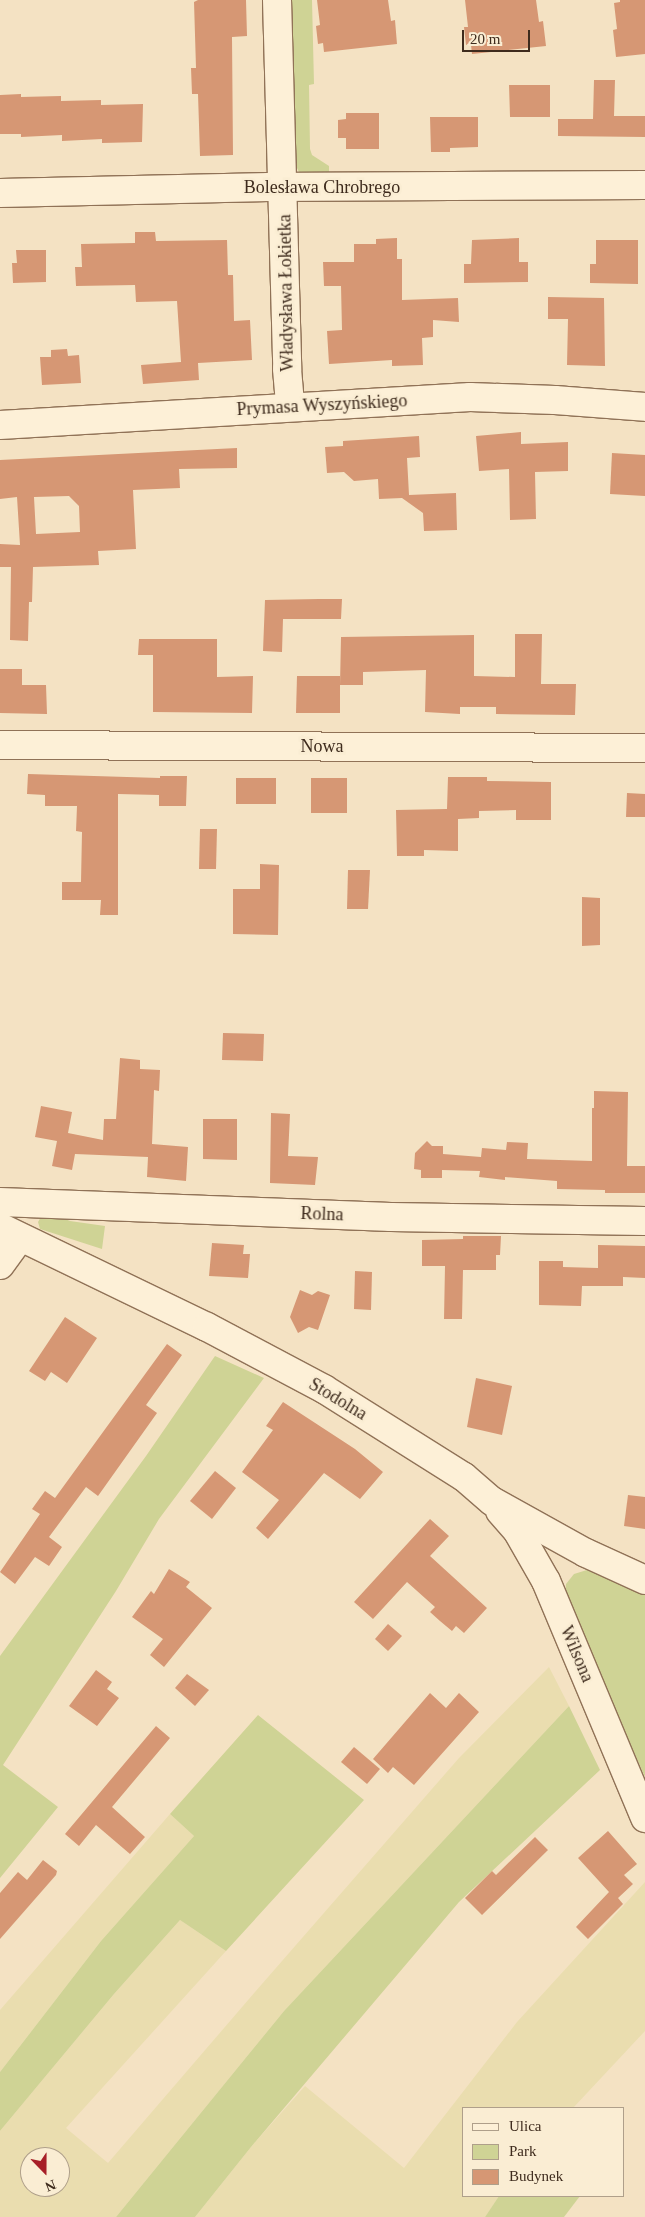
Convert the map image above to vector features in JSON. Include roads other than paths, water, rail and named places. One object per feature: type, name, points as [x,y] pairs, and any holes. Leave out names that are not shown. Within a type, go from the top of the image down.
[{"type":"street","name":"Władysława Łokietka","points":[[277,0],[284,188],[287,369],[290,406]]},
{"type":"street","name":"Bolesława Chrobrego","points":[[0,193],[645,184]]},
{"type":"street","name":"Prymasa Wyszyńskiego","points":[[0,426],[290,406],[470,397],[555,400],[645,407]]},
{"type":"street","name":"Nowa","points":[[0,745],[645,748]]},
{"type":"street","name":"Rolna","points":[[0,1202],[391,1217],[645,1221]]},
{"type":"street","name":"Stodolna","points":[[0,1265],[10,1232],[208,1327],[324,1389],[464,1477],[492,1500],[586,1553],[645,1580]]},
{"type":"street","name":"Wilsona","points":[[492,1500],[518,1532],[546,1581],[645,1818]]},
{"type":"street","points":[[546,1581],[555,1570],[586,1553]]}]
